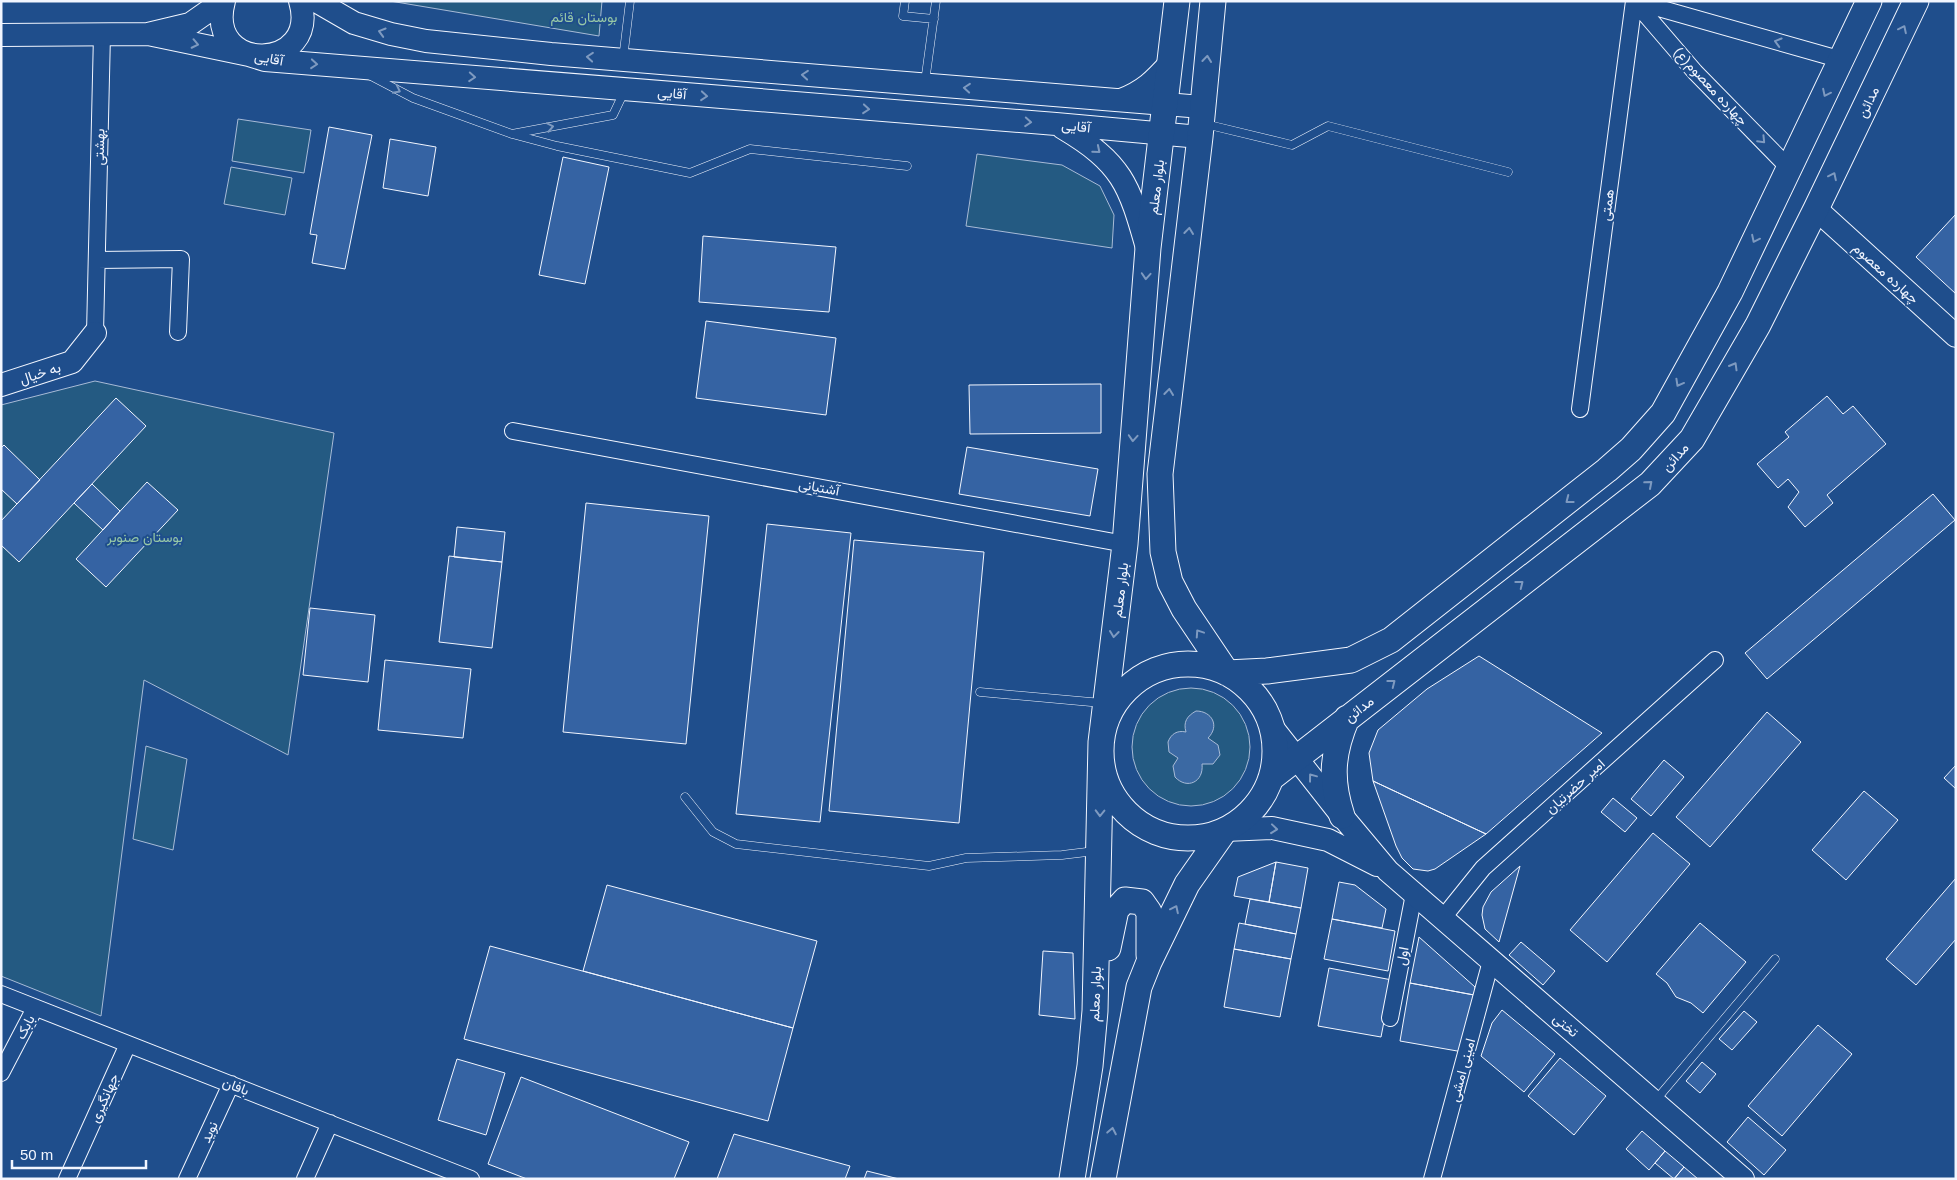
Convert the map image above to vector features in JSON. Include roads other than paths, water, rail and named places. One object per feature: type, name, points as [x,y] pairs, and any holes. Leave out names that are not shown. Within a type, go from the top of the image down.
[{"type":"main road","points":[[223,2],[222,28],[228,40],[237,49],[249,55],[262,57],[276,54],[288,48],[297,37],[302,24],[303,11],[300,1]]},
{"type":"main road","name":"آقایی","points":[[316,1],[354,24],[426,41],[622,60],[1166,104],[1201,123]]},
{"type":"main road","name":"بلوار معلم","points":[[1072,1179],[1090,1066],[1095,1011],[1101,742],[1125,544],[1148,248],[1177,1]]},
{"type":"main road","points":[[1213,1],[1201,123],[1160,474],[1163,552],[1170,582],[1184,609],[1227,673]]},
{"type":"main road","points":[[1227,673],[1268,671],[1350,660],[1391,640],[1608,470],[1630,449],[1663,413],[1730,292],[1869,1]]},
{"type":"main road","name":"مدائن","points":[[1271,778],[1650,484],[1692,439],[1758,325],[1816,210],[1916,1]]},
{"type":"main road","name":"آقایی","points":[[148,34],[190,24],[223,2]]},
{"type":"main road","name":"آقایی","points":[[1,34],[148,34],[265,60],[1162,134],[1201,123]]},
{"type":"main road","points":[[1120,100],[1136,94],[1152,83],[1171,62]]},
{"type":"main road","points":[[1056,124],[1089,144],[1115,168],[1127,186],[1148,248]]},
{"type":"main road","name":"چهارده معصوم","points":[[1816,210],[1956,336]]},
{"type":"main road","name":"به خیال","points":[[1,385],[72,362],[95,333]]},
{"type":"main road","points":[[1200,664],[1227,673],[1247,686],[1263,705],[1272,727],[1276,753],[1271,778],[1261,800],[1245,818],[1225,830],[1203,838],[1180,838],[1158,834],[1137,823],[1120,807],[1108,787],[1102,765],[1101,742],[1109,715],[1124,692],[1146,674],[1173,665],[1200,664]]},
{"type":"main road","points":[[1342,816],[1335,795],[1335,754],[1338,739],[1347,718]]},
{"type":"main road","name":"تختی","points":[[1272,727],[1388,871],[1743,1179]]},
{"type":"main road","name":"تختی","points":[[1225,830],[1272,828],[1328,840],[1388,871]]},
{"type":"main road","points":[[1103,1179],[1139,987],[1187,884],[1225,830]]},
{"type":"main road","points":[[1095,1011],[1116,910],[1125,900],[1142,902],[1149,912],[1149,962]]},
{"type":"street","points":[[1634,1],[1842,60]]},
{"type":"street","name":"چهارده معصوم(ع)","points":[[1634,1],[1695,72],[1790,168]]},
{"type":"street","name":"همتی","points":[[1580,409],[1634,1]]},
{"type":"street","name":"بهشتی","points":[[95,333],[102,34]]},
{"type":"street","points":[[97,260],[181,259],[178,332]]},
{"type":"street","name":"آشتیانی","points":[[513,431],[1125,544]]},
{"type":"street","name":"امیر حضرتیان","points":[[1442,919],[1483,868],[1715,660]]},
{"type":"street","name":"اول","points":[[1390,1018],[1414,894]]},
{"type":"street","name":"امینی امشی","points":[[1432,1179],[1491,961]]},
{"type":"street","name":"بافان","points":[[1,994],[471,1179]]},
{"type":"street","name":"بابک","points":[[1,1073],[35,1008]]},
{"type":"street","name":"جهانگیری","points":[[67,1179],[128,1044]]},
{"type":"street","name":"نوید","points":[[187,1179],[231,1084]]},
{"type":"street","points":[[305,1179],[330,1123]]},
{"type":"lane","points":[[622,60],[630,1]]},
{"type":"lane","points":[[905,1],[903,16],[934,20]]},
{"type":"lane","points":[[924,84],[936,1]]},
{"type":"lane","points":[[354,67],[413,98],[512,134],[557,146],[690,173],[750,149],[907,166]]},
{"type":"lane","points":[[512,134],[614,115],[625,90]]},
{"type":"lane","points":[[1201,123],[1292,145],[1328,126],[1508,172]]},
{"type":"lane","points":[[980,692],[1106,703]]},
{"type":"lane","points":[[685,797],[712,832],[736,844],[929,866],[966,858],[1062,856],[1099,851]]},
{"type":"lane","points":[[1655,1101],[1775,959]]},
{"type":"park label","name":"بوستان قائم","points":[[584,17]]},
{"type":"park label","name":"بوستان صنوبر","points":[[145,537]]}]
